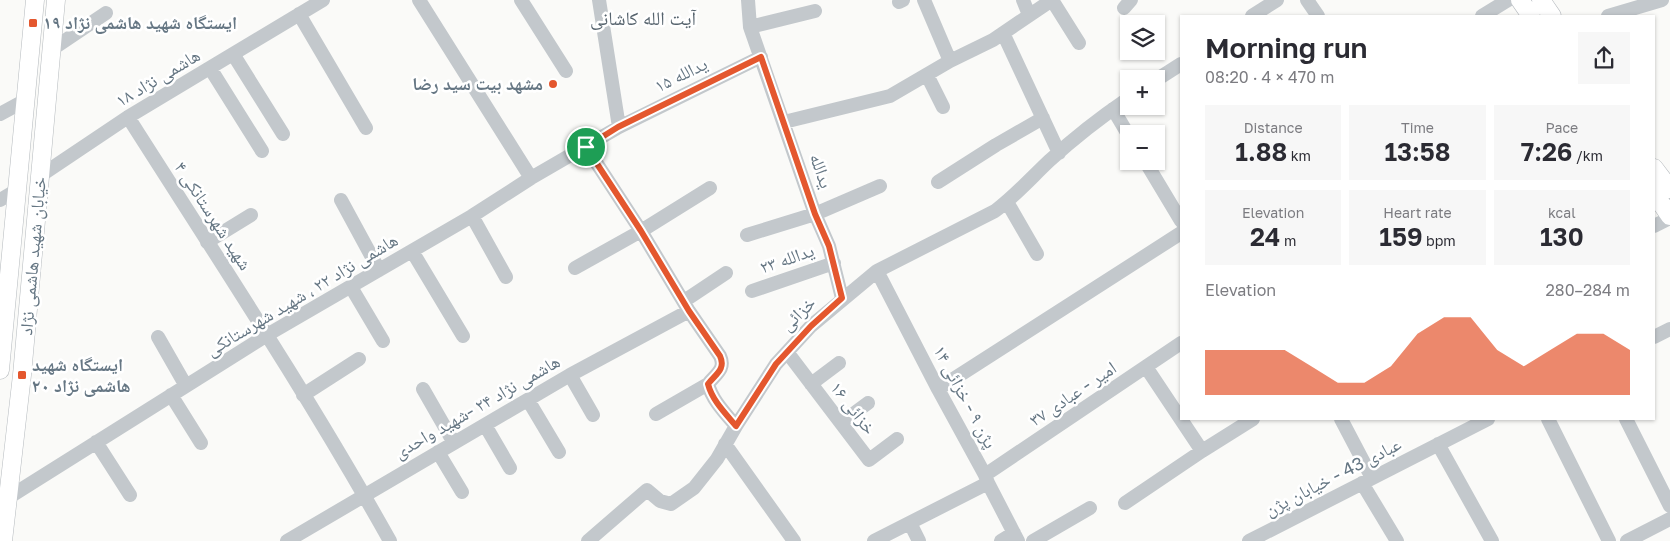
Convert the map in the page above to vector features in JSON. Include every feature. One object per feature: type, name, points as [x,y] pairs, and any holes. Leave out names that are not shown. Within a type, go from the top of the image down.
[{"type":"main road","name":"خیابان شهید هاشمی نژاد","points":[[0,368],[35,0]]},
{"type":"main road","name":"خیابان شهید هاشمی نژاد","points":[[3,541],[4,500],[22,375],[56,0]]},
{"type":"main road","points":[[1520,0],[1530,15]]},
{"type":"main road","points":[[1541,0],[1551,15]]},
{"type":"main road","points":[[1655,169],[1670,189]]},
{"type":"main road","points":[[1655,194],[1670,217]]},
{"type":"street","name":"هاشمی نژاد ۱۸","points":[[40,176],[128,117],[323,0]]},
{"type":"street","points":[[418,0],[531,178]]},
{"type":"street","points":[[521,0],[566,71]]},
{"type":"street","points":[[599,0],[618,127]]},
{"type":"street","name":"یدالله","points":[[748,0],[750,26],[815,214],[829,246],[842,298]]},
{"type":"street","points":[[924,0],[950,61]]},
{"type":"street","points":[[1023,0],[1029,15]]},
{"type":"street","points":[[784,122],[890,96],[1003,33],[1052,0],[1079,43]]},
{"type":"street","points":[[1254,15],[1276,0]]},
{"type":"street","points":[[1307,0],[1317,15]]},
{"type":"street","points":[[1484,15],[1508,0]]},
{"type":"street","points":[[1611,15],[1662,0]]},
{"type":"street","points":[[750,26],[815,11]]},
{"type":"street","points":[[51,50],[106,13]]},
{"type":"street","points":[[299,14],[366,128]]},
{"type":"street","points":[[1003,33],[1059,153]]},
{"type":"street","points":[[233,54],[282,134]]},
{"type":"street","name":"یدالله ۱۵","points":[[618,127],[761,57]]},
{"type":"street","points":[[1165,74],[1180,65]]},
{"type":"street","points":[[210,68],[262,151]]},
{"type":"street","points":[[927,75],[943,107]]},
{"type":"street","points":[[0,114],[24,101]]},
{"type":"street","name":"خزائی","points":[[588,541],[647,490],[660,501],[671,504],[694,488],[717,459],[776,364],[811,326],[842,298],[877,270],[995,211],[1100,117],[1120,104]]},
{"type":"street","points":[[1112,109],[1122,125]]},
{"type":"street","name":"شهید شهرستانکی ۴","points":[[128,117],[267,335],[390,541]]},
{"type":"street","points":[[938,182],[1042,118]]},
{"type":"street","name":"هاشمی نژاد ۲۲ ، شهید شهرستانکی","points":[[4,500],[267,335],[472,216],[531,178],[618,127]]},
{"type":"street","points":[[586,147],[723,362],[722,368],[708,384],[656,414]]},
{"type":"street","points":[[1150,170],[1180,219]]},
{"type":"street","points":[[747,235],[815,214],[880,186]]},
{"type":"street","points":[[575,268],[641,231],[710,188]]},
{"type":"street","points":[[0,200],[17,190]]},
{"type":"street","points":[[341,200],[379,270]]},
{"type":"street","points":[[1007,202],[1037,254]]},
{"type":"street","points":[[207,242],[250,215]]},
{"type":"street","points":[[472,216],[506,277]]},
{"type":"street","points":[[1655,225],[1670,217]]},
{"type":"street","points":[[938,389],[1180,234]]},
{"type":"street","points":[[412,251],[463,336]]},
{"type":"street","name":"یدالله ۲۳","points":[[752,291],[834,263]]},
{"type":"street","name":"پژن ۹ - خزائی ۱۴","points":[[877,270],[1016,537]]},
{"type":"street","name":"هاشمی نژاد ۲۴ -شهید واحدی","points":[[287,541],[687,306],[726,273]]},
{"type":"street","points":[[350,287],[383,341]]},
{"type":"street","points":[[1655,336],[1670,329]]},
{"type":"street","points":[[158,337],[186,386]]},
{"type":"street","name":"امیر - عبادی ۳۷","points":[[874,541],[910,523],[987,479],[1180,344]]},
{"type":"street","name":"خزائی ۱۶","points":[[787,352],[870,460],[897,439]]},
{"type":"street","points":[[303,394],[359,359]]},
{"type":"street","points":[[811,384],[839,363]]},
{"type":"street","points":[[1146,367],[1180,418]]},
{"type":"street","points":[[570,375],[593,415]]},
{"type":"street","points":[[708,384],[719,405],[736,426]]},
{"type":"street","points":[[423,389],[454,443]]},
{"type":"street","points":[[171,395],[201,443]]},
{"type":"street","points":[[528,400],[559,452]]},
{"type":"street","points":[[841,422],[868,403]]},
{"type":"street","points":[[1181,420],[1202,451]]},
{"type":"street","points":[[1125,503],[1251,420]]},
{"type":"street","points":[[1341,420],[1367,481],[1396,541]]},
{"type":"street","name":"عبادی 43 - خیابان پژن","points":[[1249,541],[1276,535],[1367,481],[1486,420]]},
{"type":"street","points":[[1548,420],[1608,541]]},
{"type":"street","points":[[1627,420],[1670,506]]},
{"type":"street","points":[[485,425],[510,468]]},
{"type":"street","points":[[96,442],[130,495]]},
{"type":"street","points":[[726,444],[794,541]]},
{"type":"street","points":[[1438,444],[1492,541]]},
{"type":"street","points":[[438,452],[462,492]]},
{"type":"street","points":[[1033,541],[1090,508]]},
{"type":"street","points":[[1627,541],[1670,519]]},
{"type":"street","points":[[910,523],[919,541]]},
{"type":"street","points":[[1001,541],[1016,537]]},
{"type":"place","name":"ایستگاه شهید هاشمی نژاد ۱۹","points":[[33,23]]},
{"type":"place","name":"مشهد بيت سيد رضا","points":[[553,84]]},
{"type":"place","name":"ایستگاه شهید هاشمی نژاد ۲۰","points":[[22,375]]},
{"type":"district","name":"آیت الله کاشانی","points":[[643,18]]},
{"type":"route","points":[[761,57],[815,214],[829,246],[842,298],[811,326],[776,364],[736,426],[719,405],[708,384],[722,368],[723,362],[720,356],[689,311],[641,231],[586,147],[618,127],[761,57]]}]
